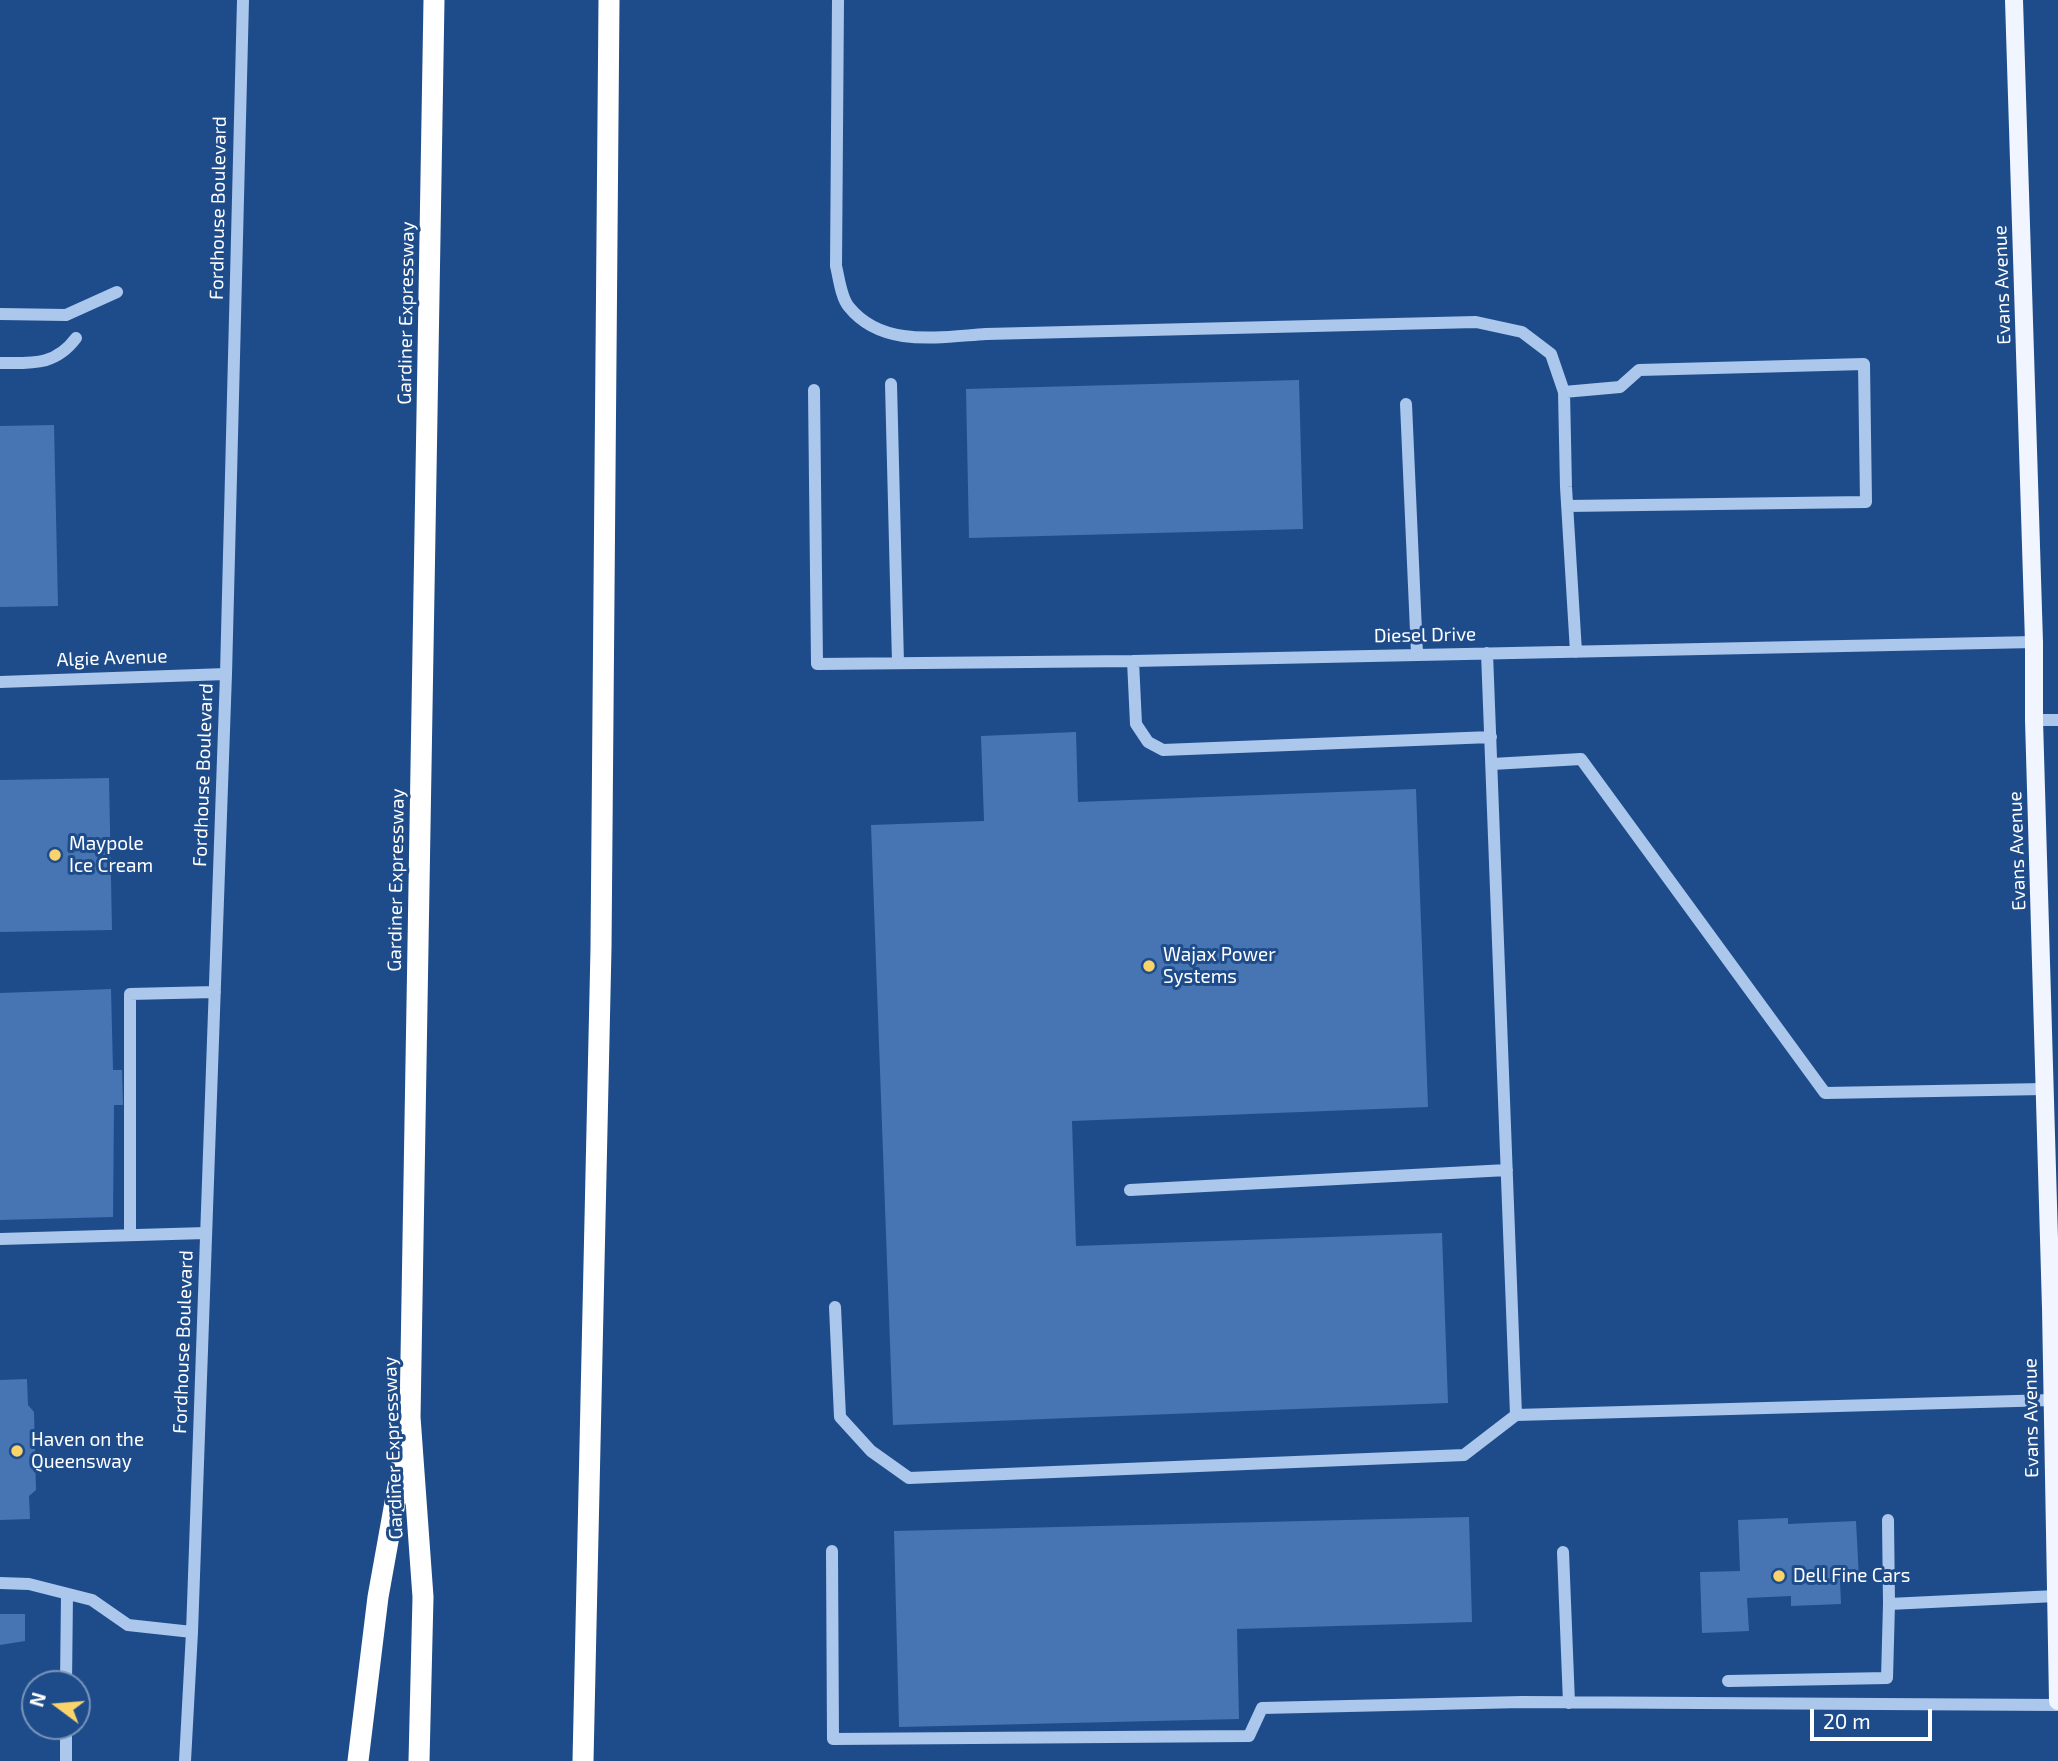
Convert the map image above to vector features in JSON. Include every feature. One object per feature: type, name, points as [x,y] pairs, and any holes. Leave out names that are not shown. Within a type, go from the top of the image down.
[{"type":"highway","name":"Gardiner Expressway","points":[[419,1761],[423,1597],[410,1418],[434,0]]},
{"type":"highway","points":[[583,1761],[601,948],[609,0]]},
{"type":"highway","points":[[358,1761],[378,1597],[410,1418]]},
{"type":"main road","name":"Evans Avenue","points":[[2014,0],[2054,1389],[2058,1703]]},
{"type":"street","name":"Fordhouse Boulevard","points":[[186,1761],[226,674],[243,0]]},
{"type":"street","points":[[838,0],[836,266],[847,306],[873,329],[912,338],[1476,322],[1522,332],[1551,354],[1564,392],[1567,506],[1576,652]]},
{"type":"street","points":[[0,314],[66,315],[117,292]]},
{"type":"street","points":[[0,363],[48,361],[67,349],[76,338]]},
{"type":"street","points":[[1564,392],[1620,387],[1639,370],[1864,364],[1866,502],[1567,506]]},
{"type":"street","points":[[891,384],[898,663]]},
{"type":"street","name":"Diesel Drive","points":[[814,390],[817,664],[2034,642]]},
{"type":"street","points":[[1406,404],[1416,654]]},
{"type":"street","points":[[1487,653],[1516,1415]]},
{"type":"street","points":[[1133,660],[1136,724],[1148,742],[1163,750],[1491,737]]},
{"type":"street","name":"Algie Avenue","points":[[0,682],[226,674]]},
{"type":"street","points":[[2034,720],[2058,720]]},
{"type":"street","points":[[1492,764],[1581,759],[1825,1093],[2044,1088]]},
{"type":"street","points":[[130,1236],[130,994],[215,992]]},
{"type":"street","points":[[1130,1190],[1507,1170]]},
{"type":"street","points":[[0,1239],[206,1234]]},
{"type":"street","points":[[835,1307],[839,1417],[871,1451],[909,1478],[1464,1455],[1516,1415],[2054,1389]]},
{"type":"street","points":[[1728,1681],[1887,1678],[1888,1520]]},
{"type":"street","points":[[832,1551],[833,1739],[1249,1736],[1262,1708],[1569,1703],[2058,1703]]},
{"type":"street","points":[[1563,1552],[1569,1703]]},
{"type":"street","points":[[0,1583],[29,1584],[92,1600],[128,1625],[192,1632]]},
{"type":"street","points":[[66,1670],[67,1594]]},
{"type":"street","points":[[1889,1604],[2056,1596]]},
{"type":"street","points":[[66,1740],[66,1761]]},
{"type":"building","points":[[1299,380],[1303,529],[969,538],[966,389]]},
{"type":"building","points":[[54,425],[58,606],[0,607],[0,426]]},
{"type":"building","name":"Wajax Power Systems","points":[[1076,732],[1078,802],[1416,789],[1428,1107],[1072,1121],[1076,1246],[1442,1233],[1448,1403],[893,1425],[871,825],[984,821],[981,736]]},
{"type":"building","name":"Maypole Ice Cream","points":[[109,778],[112,930],[0,932],[0,780]]},
{"type":"building","points":[[111,989],[113,1070],[122,1070],[123,1105],[114,1105],[113,1217],[0,1220],[0,993]]},
{"type":"building","name":"Haven on the Queensway","points":[[27,1379],[28,1405],[34,1412],[36,1490],[29,1496],[30,1519],[0,1520],[0,1380]]},
{"type":"building","points":[[1469,1517],[1472,1622],[1237,1629],[1239,1719],[899,1727],[894,1531]]},
{"type":"building","name":"Dell Fine Cars","points":[[1788,1518],[1788,1524],[1856,1521],[1859,1579],[1840,1581],[1841,1604],[1791,1606],[1791,1596],[1747,1598],[1749,1631],[1702,1633],[1700,1572],[1740,1571],[1738,1520]]},
{"type":"building","points":[[0,1614],[25,1614],[25,1641],[0,1645]]},
{"type":"place","name":"Maypole Ice Cream","points":[[55,855]]},
{"type":"place","name":"Wajax Power Systems","points":[[1149,966]]},
{"type":"place","name":"Haven on the Queensway","points":[[17,1451]]},
{"type":"place","name":"Dell Fine Cars","points":[[1779,1576]]}]
